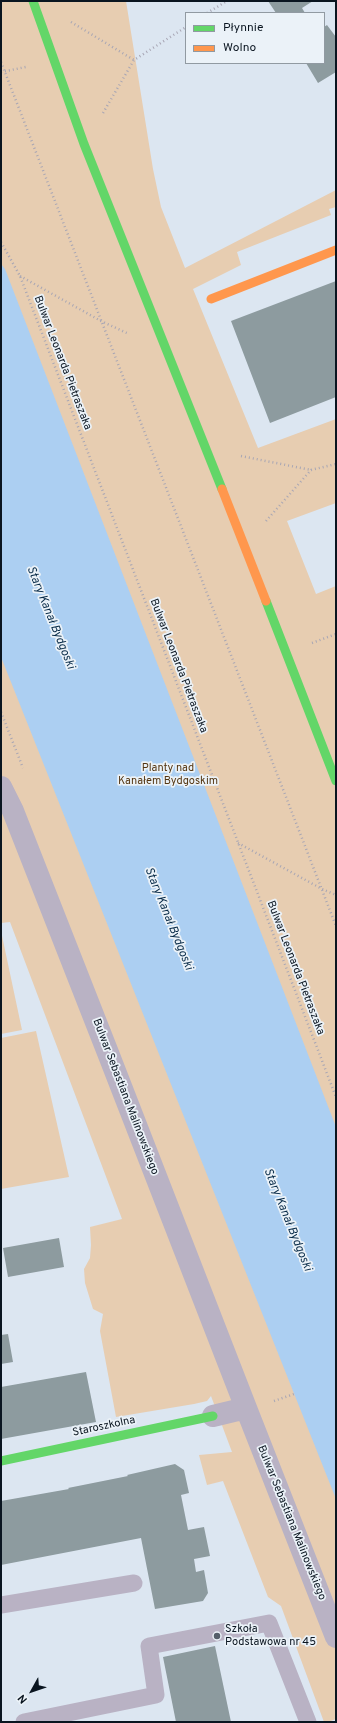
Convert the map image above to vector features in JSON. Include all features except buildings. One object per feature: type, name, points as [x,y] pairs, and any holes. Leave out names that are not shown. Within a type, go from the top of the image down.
[{"type":"street","points":[[33,1],[84,144],[207,449],[336,781]]},
{"type":"street","points":[[211,299],[336,250]]},
{"type":"street","name":"Bulwar Sebastiana Malinowskiego","points":[[1,787],[13,811],[336,1637]]},
{"type":"street","points":[[213,1416],[246,1408]]},
{"type":"street","name":"Staroszkolna","points":[[1,1461],[213,1416]]},
{"type":"lane","points":[[1,1605],[134,1583]]},
{"type":"lane","points":[[24,1722],[156,1695],[149,1646],[269,1623],[308,1722]]},
{"type":"path","points":[[209,12],[227,1]]},
{"type":"path","points":[[69,21],[134,60]]},
{"type":"path","points":[[84,144],[134,60],[185,28]]},
{"type":"path","points":[[1,62],[336,926]]},
{"type":"path","name":"Bulwar Leonarda Pietraszaka","points":[[1,242],[20,276],[336,1097]]},
{"type":"path","points":[[20,276],[101,321]]},
{"type":"path","points":[[207,449],[311,470],[336,464]]},
{"type":"path","points":[[244,545],[311,470]]},
{"type":"path","points":[[238,842],[322,889],[336,895]]},
{"type":"path","points":[[275,1401],[294,1394]]},
{"type":"green space","name":"Planty nad Kanałem Bydgoskim","points":[[1,1],[126,1],[153,169],[161,207],[185,268],[336,190],[336,207],[329,209],[331,215],[237,252],[241,265],[193,289],[258,448],[336,419],[336,503],[287,521],[316,594],[336,586],[336,1719],[328,1722],[324,1722],[281,1606],[268,1597],[223,1481],[207,1485],[199,1455],[232,1452],[211,1396],[207,1401],[194,1404],[116,1417],[100,1331],[103,1314],[93,1309],[85,1283],[84,1269],[90,1258],[90,1227],[122,1219],[10,922],[1,923]]},
{"type":"green space","points":[[1,931],[22,1030],[1,1034]]},
{"type":"green space","points":[[36,1031],[69,1177],[1,1189],[1,1038]]},
{"type":"water","name":"Stary Kanał Bydgoski","points":[[1,264],[5,269],[336,1127],[336,1499],[1,657]]},
{"type":"traffic: fast","points":[[33,1],[84,144],[222,489]]},
{"type":"traffic: fast","points":[[266,601],[336,781]]},
{"type":"traffic: fast","points":[[1,1461],[213,1416]]},
{"type":"traffic: slow","points":[[211,299],[336,250]]},
{"type":"traffic: slow","points":[[222,489],[266,601]]},
{"type":"place","name":"Szkoła Podstawowa nr 45","points":[[217,1636]]}]
